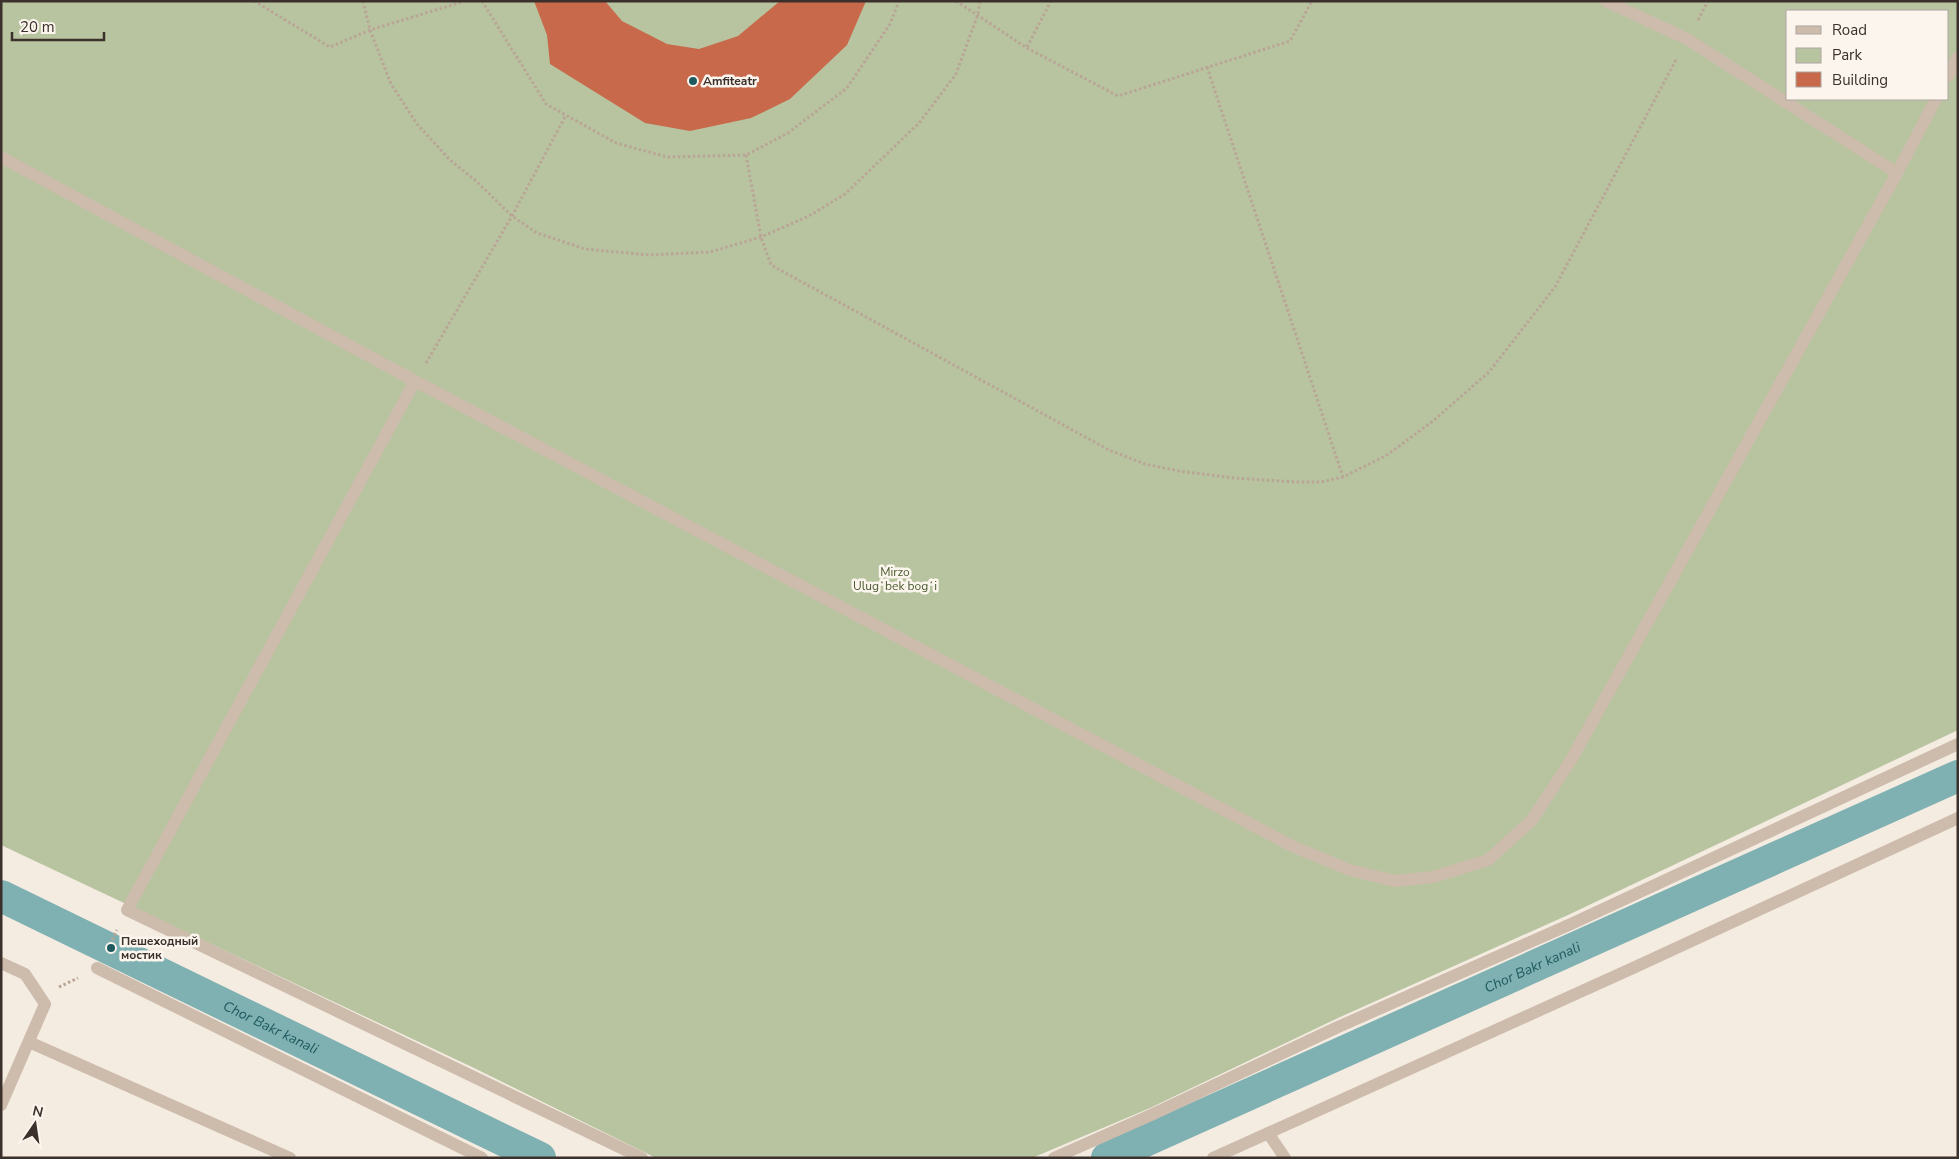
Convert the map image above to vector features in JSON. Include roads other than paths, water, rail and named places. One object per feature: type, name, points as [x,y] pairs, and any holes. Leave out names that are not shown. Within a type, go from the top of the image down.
[{"type":"street","points":[[1606,1],[1687,40],[1897,173]]},
{"type":"street","points":[[1949,74],[1958,57]]},
{"type":"street","points":[[1,157],[415,381],[1292,846],[1350,870],[1395,881],[1433,877],[1488,860],[1532,820],[1576,751],[1897,173],[1935,100]]},
{"type":"street","points":[[415,381],[127,910],[642,1158]]},
{"type":"street","points":[[1054,1158],[1151,1115],[1338,1027],[1580,920],[1958,744]]},
{"type":"street","points":[[1213,1158],[1633,968],[1958,818]]},
{"type":"street","points":[[1,963],[25,974],[46,1004],[1,1106]]},
{"type":"street","points":[[98,968],[482,1158]]},
{"type":"street","points":[[29,1042],[290,1158]]},
{"type":"street","points":[[1268,1133],[1286,1158]]},
{"type":"waterway","name":"Chor Bakr kanali","points":[[1107,1158],[1958,776]]},
{"type":"waterway","name":"Chor Bakr kanali","points":[[1,896],[540,1158]]},
{"type":"place","name":"Amfiteatr","points":[[693,81]]},
{"type":"place","name":"Пешеходный мостик","points":[[111,948]]},
{"type":"park label","name":"Mirzo Ulugʻbek bogʻi","points":[[895,579]]}]
